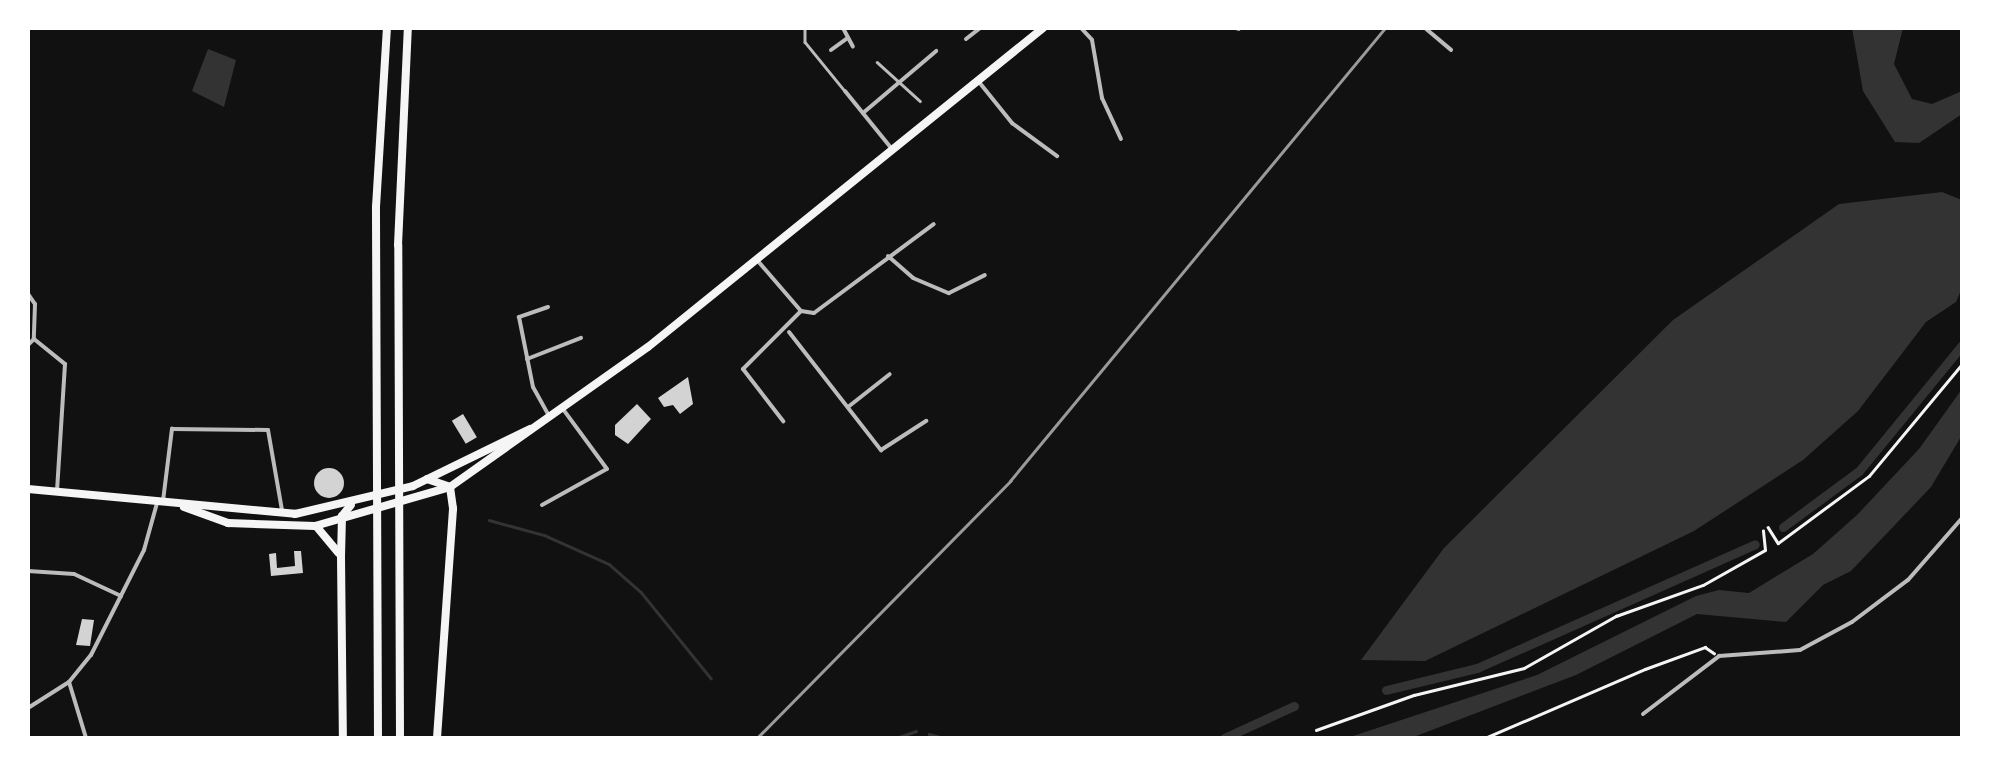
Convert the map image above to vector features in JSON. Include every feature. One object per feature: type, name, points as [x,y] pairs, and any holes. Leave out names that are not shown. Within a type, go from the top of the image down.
[{"type":"main road","points":[[378,738],[376,208],[387,28]]},
{"type":"main road","points":[[400,738],[398,244],[408,28]]},
{"type":"main road","points":[[184,507],[206,519],[248,526],[315,526],[361,518],[450,486],[564,409],[758,260],[1039,29]]},
{"type":"main road","points":[[28,490],[284,514],[356,504],[412,486],[534,428]]},
{"type":"main road","points":[[427,479],[450,486]]},
{"type":"main road","points":[[437,738],[452,510],[450,486]]},
{"type":"main road","points":[[343,738],[342,522],[356,504]]},
{"type":"main road","points":[[315,526],[341,556]]},
{"type":"street","points":[[843,28],[853,47]]},
{"type":"street","points":[[1082,28],[1092,40],[1102,98],[1121,139]]},
{"type":"street","points":[[1425,28],[1451,50]]},
{"type":"street","points":[[966,40],[976,29]]},
{"type":"street","points":[[831,50],[846,38]]},
{"type":"street","points":[[863,114],[936,51]]},
{"type":"street","points":[[979,82],[1012,123],[1057,156]]},
{"type":"street","points":[[845,91],[894,152]]},
{"type":"street","points":[[758,260],[801,311],[814,312],[934,224]]},
{"type":"street","points":[[888,256],[913,278],[950,293],[985,275]]},
{"type":"street","points":[[28,294],[35,304],[34,339],[28,345]]},
{"type":"street","points":[[548,308],[519,317],[533,387],[550,417]]},
{"type":"street","points":[[783,422],[743,369],[788,330],[801,311]]},
{"type":"street","points":[[788,330],[884,452],[926,421]]},
{"type":"street","points":[[528,360],[581,338]]},
{"type":"street","points":[[34,339],[65,364],[57,492]]},
{"type":"street","points":[[848,407],[890,374]]},
{"type":"street","points":[[542,505],[607,469],[564,409]]},
{"type":"street","points":[[28,708],[69,682],[92,655],[152,531],[172,429],[268,430],[284,514]]},
{"type":"street","points":[[1643,714],[1719,656],[1800,650],[1820,641],[1908,580],[1962,518]]},
{"type":"street","points":[[28,572],[74,574],[121,596]]},
{"type":"street","points":[[69,682],[86,738]]},
{"type":"lane","points":[[805,28],[804,42],[845,91]]},
{"type":"lane","points":[[877,62],[920,101]]},
{"type":"path","points":[[1316,730],[1414,694],[1524,668],[1616,616],[1703,586],[1765,550],[1766,529],[1778,543],[1869,476],[1962,364]]},
{"type":"path","points":[[1485,738],[1645,668],[1705,648],[1719,656]]},
{"type":"shaded area","points":[[1852,28],[1903,28],[1894,64],[1912,99],[1932,104],[1962,91],[1962,114],[1919,143],[1895,142],[1863,91]]},
{"type":"shaded area","points":[[208,49],[236,60],[224,107],[192,91]]},
{"type":"shaded area","points":[[1942,192],[1962,200],[1962,288],[1956,302],[1926,322],[1858,411],[1803,460],[1694,531],[1425,661],[1361,660],[1444,548],[1673,320],[1839,204]]},
{"type":"shaded area","points":[[1962,389],[1962,435],[1931,487],[1851,571],[1823,585],[1786,622],[1697,614],[1576,675],[1411,738],[1347,738],[1537,675],[1696,596],[1719,590],[1749,593],[1813,554],[1857,515],[1919,449]]},
{"type":"building","points":[[688,377],[693,404],[680,414],[673,405],[664,407],[658,398]]},
{"type":"building","points":[[637,404],[651,419],[628,444],[615,435],[615,425]]},
{"type":"building","points":[[463,414],[477,437],[466,444],[452,421]]},
{"type":"building","points":[[329,468],[340,472],[344,483],[340,494],[329,498],[318,494],[314,483],[318,472]]},
{"type":"building","points":[[294,551],[301,551],[303,573],[271,576],[269,554],[276,553],[277,568],[295,566]]},
{"type":"building","points":[[82,619],[94,620],[90,646],[76,645]]},
{"type":"waterway","points":[[1783,527],[1859,471],[1962,345]]},
{"type":"waterway","points":[[489,520],[544,535],[609,564],[641,592],[711,678]]},
{"type":"waterway","points":[[1386,690],[1477,668],[1755,544]]},
{"type":"waterway","points":[[1224,738],[1294,706]]},
{"type":"waterway","points":[[896,738],[916,731]]},
{"type":"waterway","points":[[929,734],[944,738]]},
{"type":"railway","points":[[757,738],[1010,481],[1385,28]]}]
